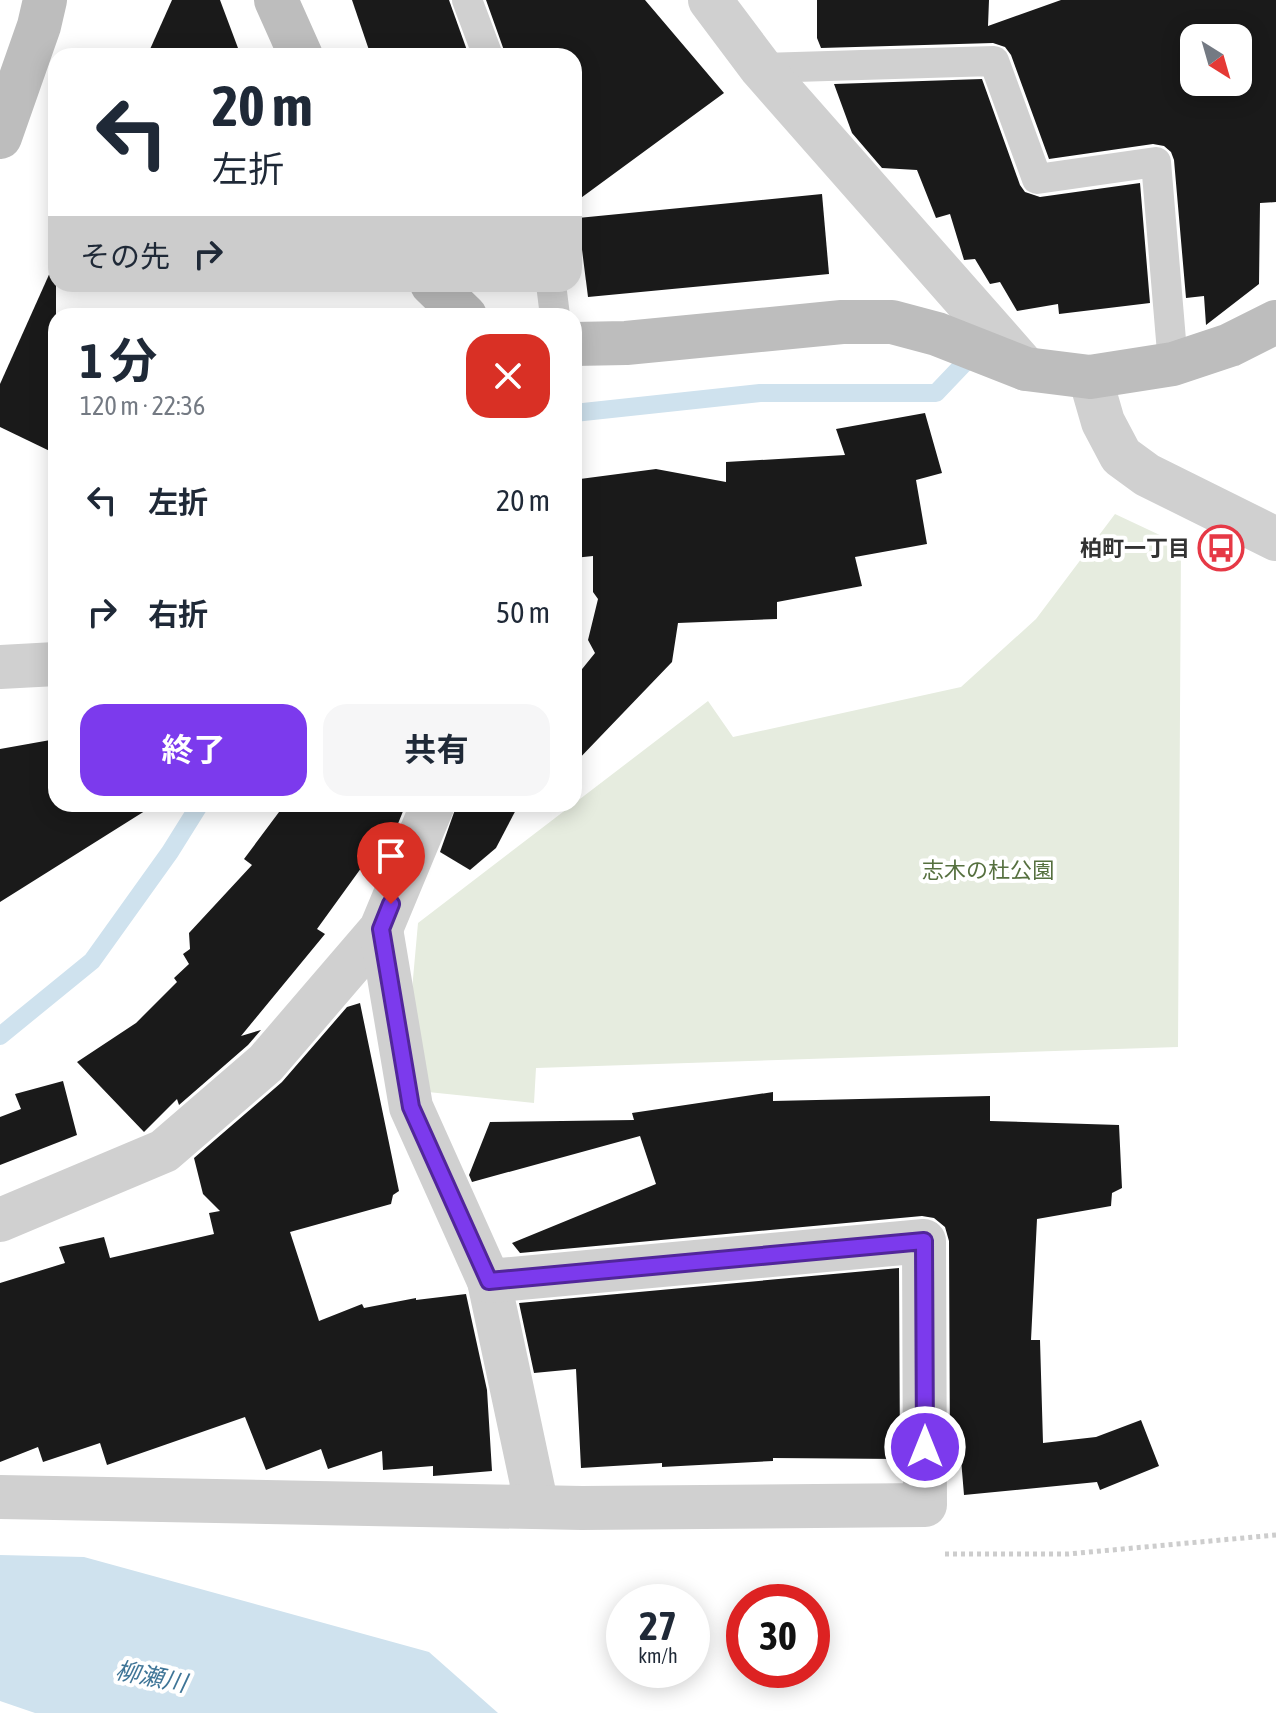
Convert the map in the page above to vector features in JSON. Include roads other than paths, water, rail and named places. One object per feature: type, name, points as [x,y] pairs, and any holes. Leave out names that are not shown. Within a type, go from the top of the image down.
[{"type":"street","points":[[0,137],[39,26],[45,0]]},
{"type":"street","points":[[276,0],[297,48]]},
{"type":"street","points":[[710,0],[761,68],[1026,369]]},
{"type":"street","points":[[440,292],[457,308]]},
{"type":"street","points":[[582,344],[626,343],[842,322],[892,322],[937,334],[1026,369],[1090,377],[1173,364],[1230,345],[1276,322]]},
{"type":"street","points":[[1090,377],[1103,422],[1121,456],[1147,475],[1276,539]]},
{"type":"street","points":[[0,667],[48,664]]},
{"type":"street","points":[[0,1220],[164,1151],[266,1063],[381,929],[430,812]]},
{"type":"street","points":[[381,929],[411,1107],[489,1281],[537,1507]]},
{"type":"street","points":[[0,1497],[537,1507],[925,1505],[924,1241],[489,1281]]},
{"type":"lane","points":[[467,0],[485,48]]},
{"type":"lane","points":[[761,68],[994,61],[1037,179],[1156,162],[1173,364]]},
{"type":"water","name":"柳瀬川","points":[[0,1555],[84,1557],[429,1652],[498,1713],[35,1713],[0,1701]]},
{"type":"waterway","points":[[582,412],[760,393],[936,393],[976,351]]},
{"type":"waterway","points":[[0,1036],[92,961],[195,812]]},
{"type":"place","name":"柏町一丁目","points":[[1221,548]]},
{"type":"park label","name":"志木の杜公園","points":[[988,870]]}]
